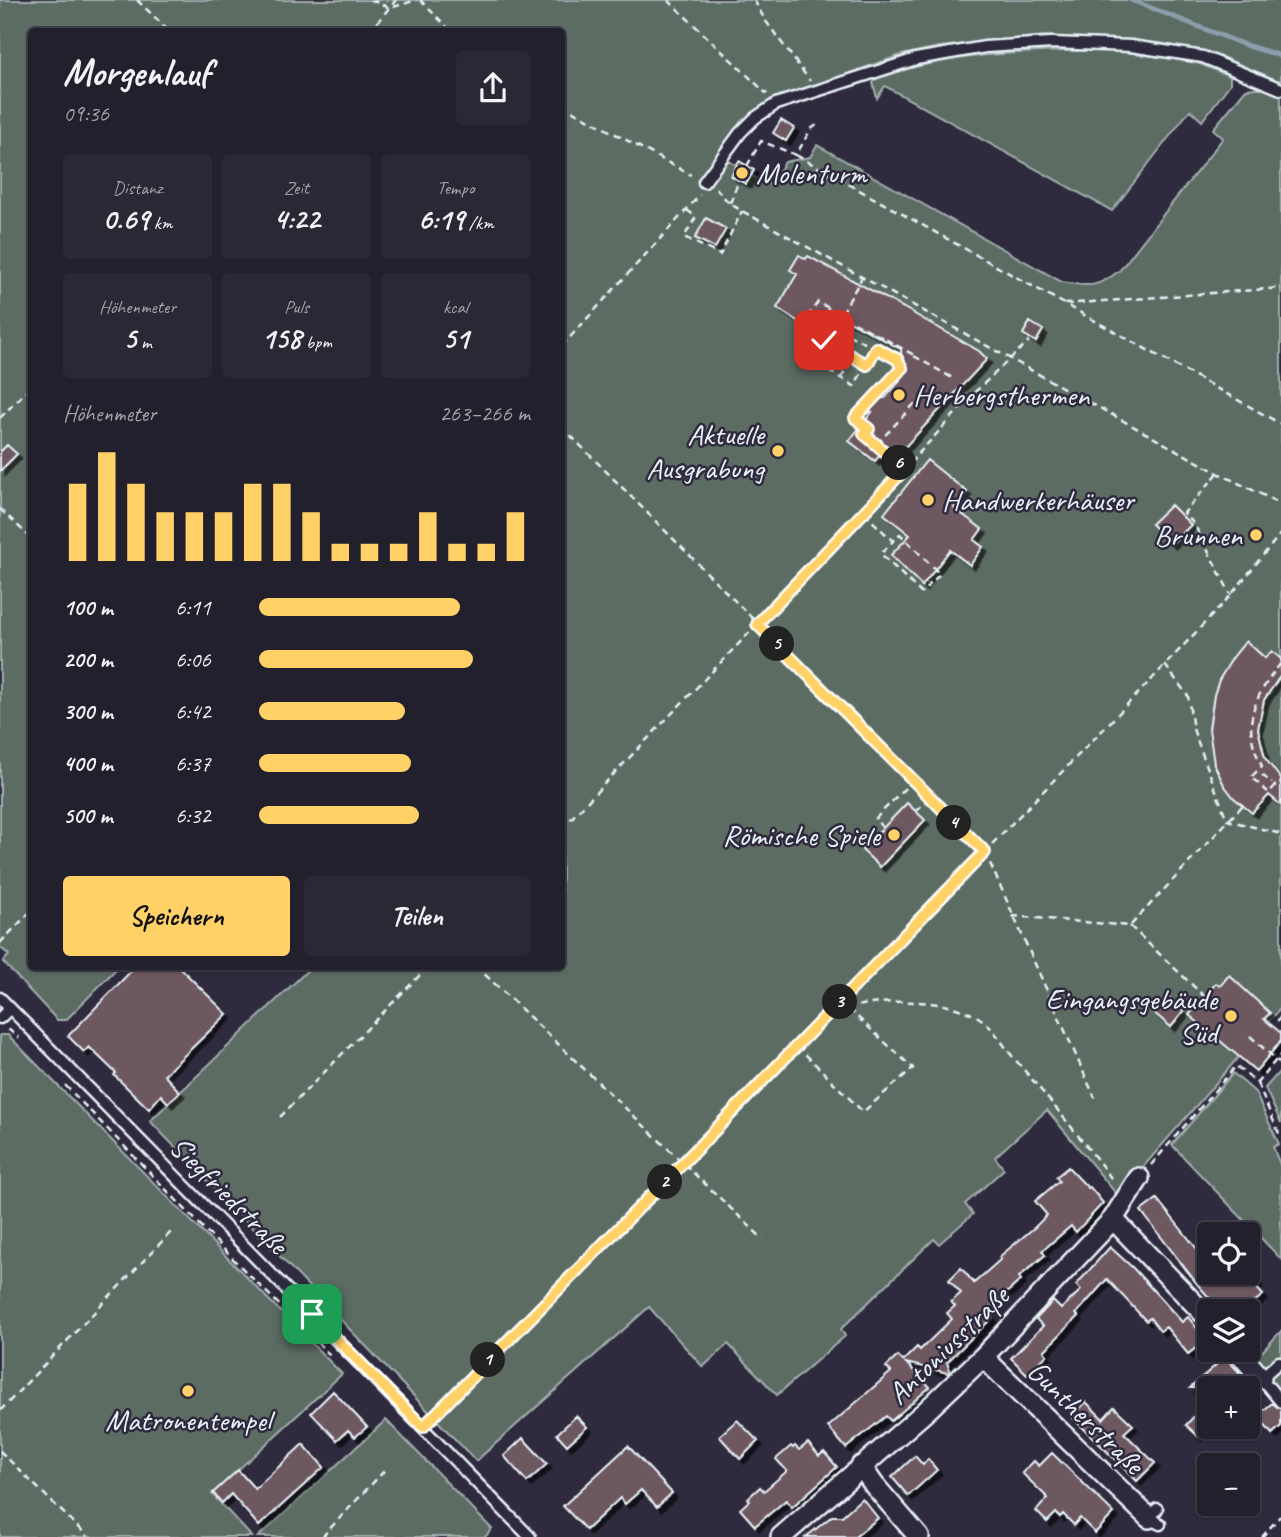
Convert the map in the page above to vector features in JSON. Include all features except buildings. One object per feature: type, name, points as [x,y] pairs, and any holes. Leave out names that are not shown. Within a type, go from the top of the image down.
[{"type":"street","name":"Antoniusstraße","points":[[781,1537],[926,1411],[983,1357],[1113,1219],[1139,1178]]},
{"type":"street","points":[[1113,1219],[1197,1306]]},
{"type":"street","name":"Guntherstraße","points":[[983,1357],[1155,1517]]},
{"type":"street","points":[[1247,1362],[1261,1378]]},
{"type":"street","points":[[861,1466],[919,1537]]},
{"type":"lane","points":[[704,182],[740,133],[755,118],[776,104],[916,59],[985,47],[1052,43],[1131,46],[1203,57],[1281,89]]},
{"type":"lane","name":"Siegfriedstraße","points":[[0,998],[530,1537]]},
{"type":"lane","points":[[0,1018],[10,1008]]},
{"type":"lane","points":[[1279,1362],[1261,1378],[1281,1402]]},
{"type":"path","points":[[137,0],[166,28]]},
{"type":"path","points":[[371,0],[390,8],[419,0],[449,28]]},
{"type":"path","points":[[372,28],[396,0]]},
{"type":"path","points":[[668,0],[776,104]]},
{"type":"path","points":[[754,0],[765,20],[818,91]]},
{"type":"path","points":[[565,108],[716,187],[729,203],[742,211],[1218,473],[1281,504]]},
{"type":"path","points":[[796,155],[811,130],[820,123]]},
{"type":"path","points":[[747,166],[761,141],[796,155],[1281,424]]},
{"type":"path","points":[[729,203],[739,180]]},
{"type":"path","points":[[565,342],[700,196],[704,182]]},
{"type":"path","points":[[687,209],[696,217],[684,237],[720,255],[742,211]]},
{"type":"path","points":[[841,314],[862,277]]},
{"type":"path","points":[[1065,304],[1281,288]]},
{"type":"path","points":[[905,469],[864,434],[869,429],[855,418],[902,368],[897,359],[809,315],[818,302],[954,379]]},
{"type":"path","points":[[867,365],[813,333],[800,354],[854,386],[867,365],[883,337]]},
{"type":"path","points":[[812,361],[824,340]]},
{"type":"path","points":[[565,825],[1029,341]]},
{"type":"path","points":[[822,367],[834,346]]},
{"type":"path","points":[[831,372],[844,351]]},
{"type":"path","points":[[841,378],[854,357]]},
{"type":"path","points":[[0,418],[28,389]]},
{"type":"path","points":[[877,444],[918,400]]},
{"type":"path","points":[[565,430],[985,852],[1096,1098]]},
{"type":"path","points":[[1218,473],[1184,513],[1194,524],[1231,595]]},
{"type":"path","points":[[0,509],[28,535]]},
{"type":"path","points":[[864,513],[893,541]]},
{"type":"path","points":[[423,1427],[797,1046],[1165,665],[1231,595],[1281,533]]},
{"type":"path","points":[[900,534],[940,573],[921,593],[881,554],[893,541],[900,534]]},
{"type":"path","points":[[1281,663],[1261,689],[1252,712],[1254,751],[1262,766],[1251,777],[1269,793],[1278,782],[1281,783]]},
{"type":"path","points":[[1165,665],[1188,696],[1194,729],[1227,820]]},
{"type":"path","points":[[1262,775],[1272,783]]},
{"type":"path","points":[[1262,783],[1266,779]]},
{"type":"path","points":[[883,828],[875,819],[912,781]]},
{"type":"path","points":[[916,811],[929,798]]},
{"type":"path","points":[[1130,926],[1243,805]]},
{"type":"path","points":[[1227,820],[1281,834]]},
{"type":"path","points":[[0,943],[28,914]]},
{"type":"path","points":[[1012,916],[1130,926],[1205,997]]},
{"type":"path","points":[[280,1117],[425,970]]},
{"type":"path","points":[[480,970],[763,1239]]},
{"type":"path","points":[[797,1046],[863,1112],[913,1068],[840,1001]]},
{"type":"path","points":[[847,1007],[915,1002],[955,1008],[980,1018],[999,1037],[1082,1139],[1126,1199]]},
{"type":"path","points":[[1281,1016],[1278,1021],[1281,1024]]},
{"type":"path","points":[[1250,1036],[1281,1064]]},
{"type":"path","points":[[1257,1083],[1281,1054]]},
{"type":"path","points":[[1139,1178],[1237,1066],[1257,1083],[1281,1138]]},
{"type":"path","points":[[0,1411],[173,1230]]},
{"type":"path","points":[[0,1451],[88,1537]]},
{"type":"path","points":[[323,1537],[384,1471]]},
{"type":"path","points":[[1262,1537],[1281,1515]]},
{"type":"green space","points":[[0,0],[1281,0],[1281,82],[1222,57],[1161,43],[1043,36],[939,47],[901,55],[774,99],[741,121],[719,155],[736,165],[739,161],[754,170],[752,176],[771,185],[785,162],[810,157],[817,145],[1062,282],[1093,285],[1120,270],[1223,138],[1213,129],[1246,89],[1266,87],[1281,94],[1281,1008],[1118,1196],[1047,1110],[995,1157],[1004,1169],[965,1204],[973,1214],[939,1244],[934,1239],[841,1329],[845,1336],[777,1395],[728,1344],[703,1367],[649,1307],[476,1461],[150,1121],[308,970],[565,970],[565,28],[28,28],[28,970],[115,970],[66,1020],[57,1020],[3,962],[9,955],[0,947]]},
{"type":"green space","points":[[1112,50],[1195,62],[1230,76],[1230,84],[1202,121],[1190,110],[1112,211],[885,86],[877,98],[873,83],[877,78],[907,69],[965,58]]},
{"type":"green space","points":[[0,1035],[8,1035],[342,1374],[212,1494],[252,1537],[0,1537]]},
{"type":"green space","points":[[1281,1072],[1281,1123],[1265,1088]]},
{"type":"green space","points":[[1233,1073],[1255,1092],[1279,1144],[1273,1147],[1281,1167],[1281,1259],[1260,1237],[1260,1222],[1246,1222],[1172,1145]]},
{"type":"green space","points":[[1281,1331],[1281,1402],[1250,1365],[1260,1362],[1260,1354]]},
{"type":"green space","points":[[386,1420],[492,1529],[485,1537],[258,1537]]},
{"type":"waterway","points":[[1131,0],[1245,45],[1281,56]]},
{"type":"place","name":"Molenturm","points":[[742,173]]},
{"type":"place","name":"Herbergsthermen","points":[[899,395]]},
{"type":"place","name":"Aktuelle Ausgrabung","points":[[778,451]]},
{"type":"place","name":"Handwerkerhäuser","points":[[928,500]]},
{"type":"place","name":"Brunnen","points":[[1256,535]]},
{"type":"place","name":"Römische Spiele","points":[[894,835]]},
{"type":"place","name":"Eingangsgebäude Süd","points":[[1231,1016]]},
{"type":"place","name":"Matronentempel","points":[[188,1391]]},
{"type":"route","points":[[312,1314],[423,1427],[985,852],[757,624],[905,469],[864,434],[869,429],[855,418],[902,368],[897,359],[876,348],[867,365],[824,340]]}]
